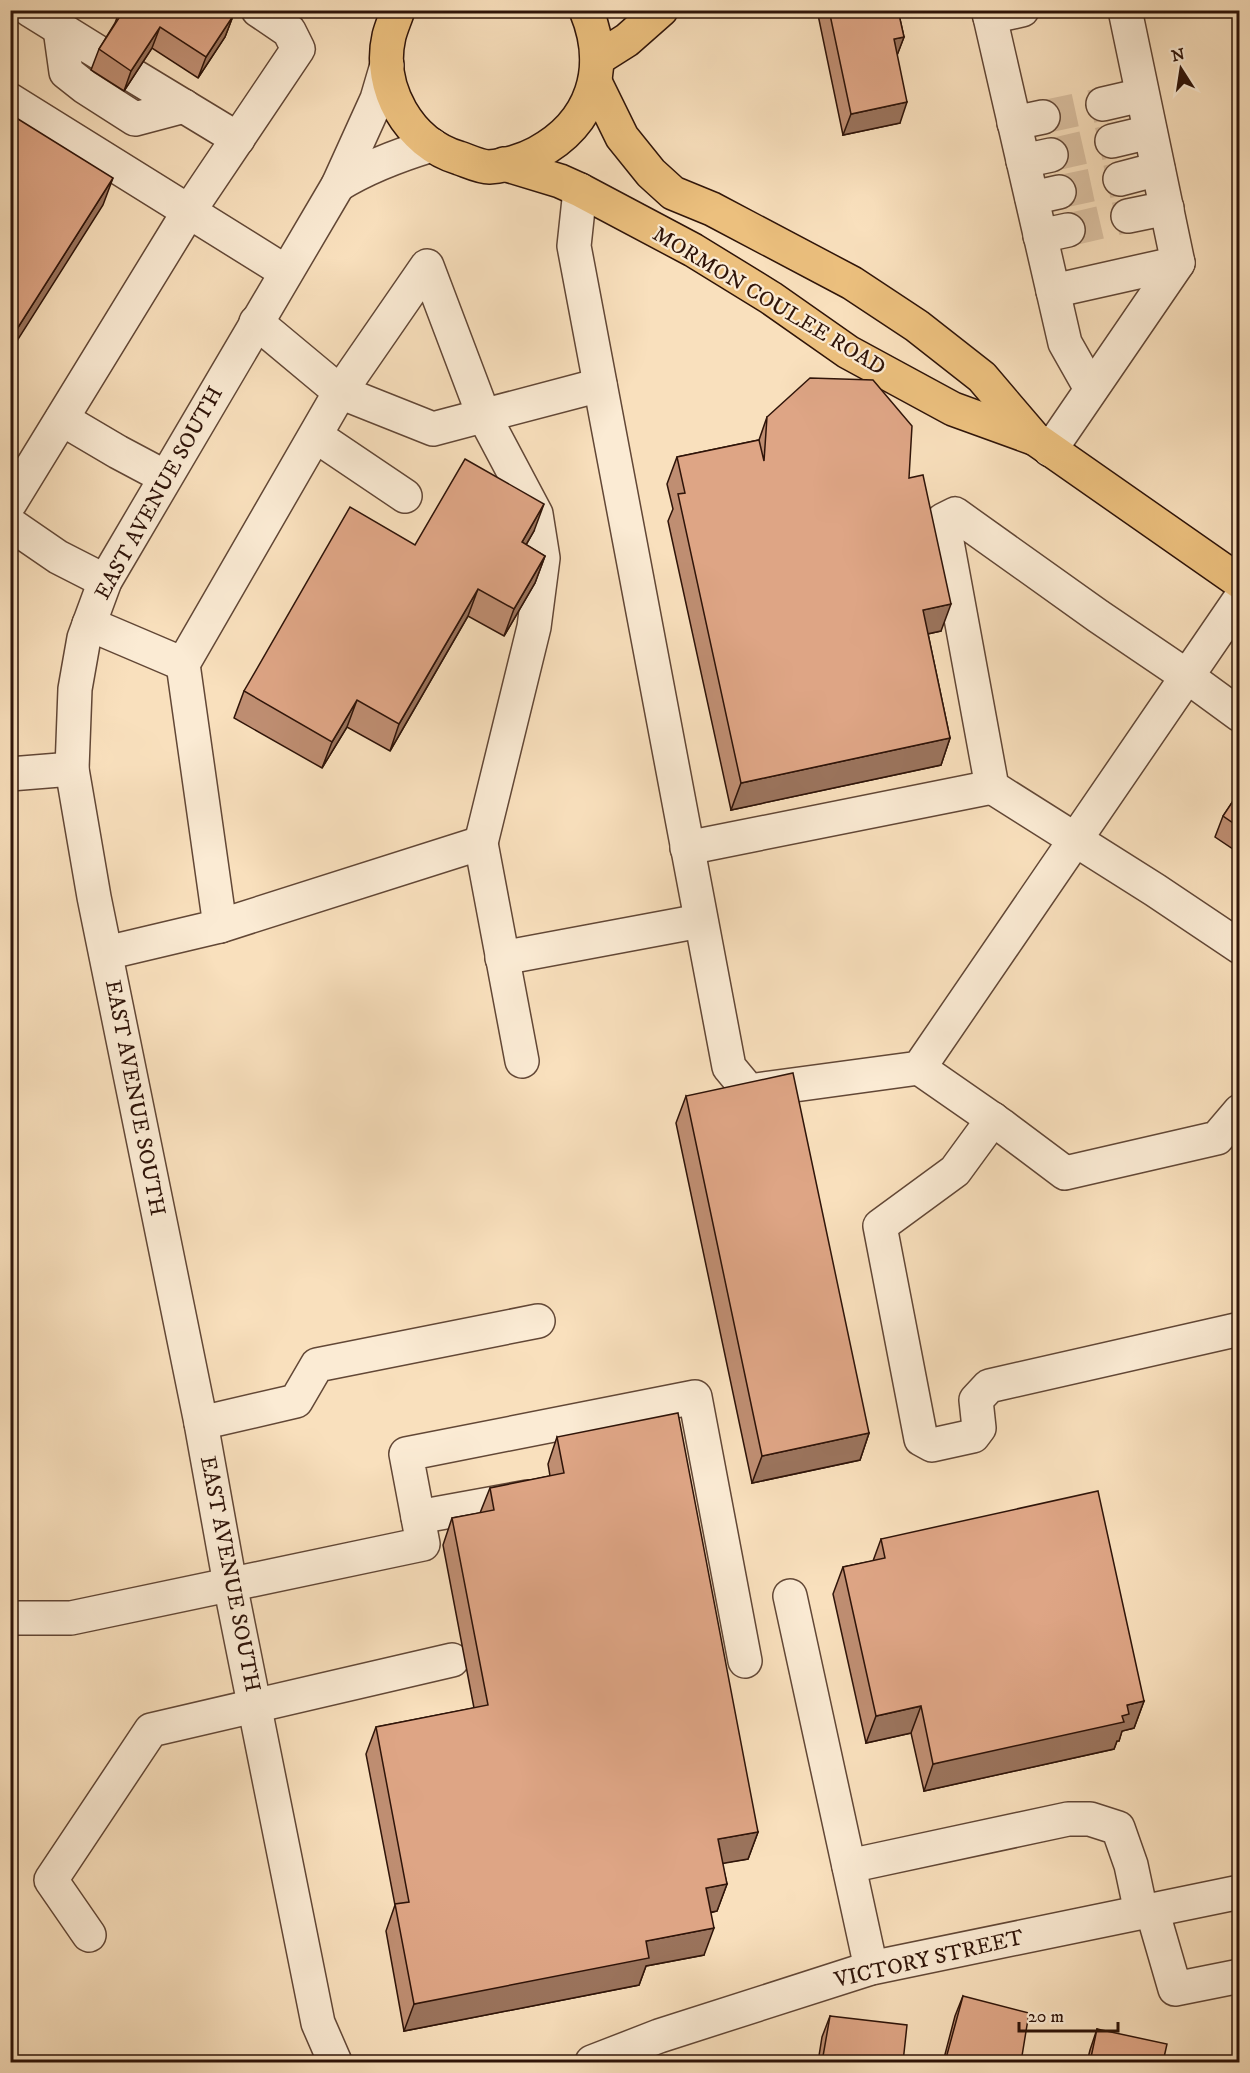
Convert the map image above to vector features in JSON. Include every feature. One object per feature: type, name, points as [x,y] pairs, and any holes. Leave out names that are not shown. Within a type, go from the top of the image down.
[{"type":"main road","points":[[389,31],[392,93],[404,118],[423,139],[446,154],[488,167],[529,158],[554,144],[572,128],[586,107],[596,70],[595,34],[586,10]]},
{"type":"main road","points":[[596,70],[661,10]]},
{"type":"main road","name":"MORMON COULEE ROAD","points":[[596,70],[622,137],[651,173],[673,193],[712,209],[852,283],[917,326],[982,376],[1042,444]]},
{"type":"main road","name":"MORMON COULEE ROAD","points":[[504,164],[560,181],[580,190],[693,250],[771,298],[848,352],[953,409],[1042,444],[1239,582]]},
{"type":"street","points":[[30,10],[101,54]]},
{"type":"street","points":[[10,503],[189,211],[298,49],[289,31],[258,10]]},
{"type":"street","points":[[1022,10],[989,14],[1028,120],[1046,195],[1054,233],[1053,291],[1065,343],[1091,389]]},
{"type":"street","points":[[1042,444],[1091,389],[1178,263],[1125,10]]},
{"type":"street","points":[[60,28],[66,72],[135,119],[184,106]]},
{"type":"street","name":"EAST AVENUE SOUTH","points":[[335,2062],[318,2023],[230,1584],[201,1423],[94,897],[72,769],[75,688],[89,624],[105,581],[338,185],[377,99],[389,31]]},
{"type":"street","points":[[134,76],[238,140]]},
{"type":"street","points":[[1103,104],[1143,94]]},
{"type":"street","points":[[10,100],[286,272]]},
{"type":"street","points":[[1112,141],[1150,132]]},
{"type":"street","name":"EAST AVENUE SOUTH","points":[[338,185],[360,172],[432,145]]},
{"type":"street","points":[[1120,178],[1158,169]]},
{"type":"street","points":[[580,190],[574,246],[729,1067],[749,1091],[919,1068],[993,1119],[1065,1173],[1217,1138],[1238,1117]]},
{"type":"street","points":[[1128,216],[1167,208]]},
{"type":"street","points":[[1053,291],[1178,263]]},
{"type":"street","points":[[220,926],[183,664],[340,392],[427,266],[483,414],[536,514],[543,558],[534,627],[481,843],[522,1061]]},
{"type":"street","points":[[256,322],[340,392],[433,429],[600,385]]},
{"type":"street","points":[[62,418],[165,477]]},
{"type":"street","points":[[316,436],[405,496]]},
{"type":"street","points":[[992,787],[943,520],[955,514],[1239,715]]},
{"type":"street","points":[[10,524],[58,557],[105,581]]},
{"type":"street","points":[[919,1068],[1188,677],[1239,599]]},
{"type":"street","points":[[89,624],[183,664]]},
{"type":"street","points":[[10,774],[72,769]]},
{"type":"street","points":[[687,848],[992,787],[1155,890],[1239,947]]},
{"type":"street","points":[[106,953],[220,926],[481,843]]},
{"type":"street","points":[[502,958],[700,921]]},
{"type":"street","points":[[993,1119],[955,1171],[880,1226],[921,1439],[932,1445],[973,1436],[979,1428],[976,1400],[989,1386],[1239,1329]]},
{"type":"street","points":[[201,1423],[296,1401],[317,1365],[537,1321]]},
{"type":"street","points":[[10,1618],[71,1618],[423,1544],[405,1454],[695,1397],[745,1661]]},
{"type":"street","points":[[418,1517],[537,1495]]},
{"type":"street","points":[[789,1596],[871,1968]]},
{"type":"street","points":[[89,1935],[51,1880],[151,1730],[452,1660]]},
{"type":"street","points":[[849,1866],[1068,1819],[1090,1819],[1118,1828],[1175,1989],[1239,1976]]},
{"type":"street","name":"VICTORY STREET","points":[[592,2062],[659,2036],[871,1968],[1239,1892]]},
{"type":"building","points":[[124,10],[231,10],[233,16],[206,57],[160,27],[131,71],[99,49]]},
{"type":"building","points":[[829,10],[898,10],[904,37],[894,39],[907,102],[851,114]]},
{"type":"building","points":[[10,114],[113,178],[10,340]]},
{"type":"building","points":[[810,378],[873,380],[912,426],[909,478],[923,475],[951,604],[923,610],[950,738],[741,783],[678,494],[685,493],[677,457],[759,440],[764,461],[767,417]]},
{"type":"building","points":[[465,459],[544,504],[522,542],[545,556],[514,609],[478,589],[399,724],[357,700],[332,742],[244,691],[350,507],[415,545]]},
{"type":"building","points":[[1239,792],[1239,827],[1223,816]]},
{"type":"building","points":[[793,1073],[869,1433],[762,1456],[686,1096]]},
{"type":"building","points":[[678,1413],[758,1832],[718,1839],[727,1884],[706,1888],[714,1928],[646,1941],[649,1958],[414,2004],[395,1904],[409,1902],[376,1727],[488,1705],[452,1518],[494,1510],[490,1488],[564,1473],[557,1437]]},
{"type":"building","points":[[1098,1491],[1144,1701],[1127,1705],[1129,1714],[1122,1716],[1124,1722],[933,1764],[921,1706],[876,1716],[843,1567],[885,1558],[881,1539]]},
{"type":"building","points":[[963,1996],[1029,2013],[1021,2062],[945,2062]]},
{"type":"building","points":[[830,2016],[907,2025],[903,2062],[822,2062]]},
{"type":"building","points":[[1097,2029],[1167,2044],[1163,2062],[1090,2062]]},
{"type":"tunnel","points":[[1043,117],[1103,104]]},
{"type":"tunnel","points":[[1051,155],[1112,141]]},
{"type":"tunnel","points":[[1059,192],[1120,179]]},
{"type":"tunnel","points":[[1068,230],[1128,216]]}]
